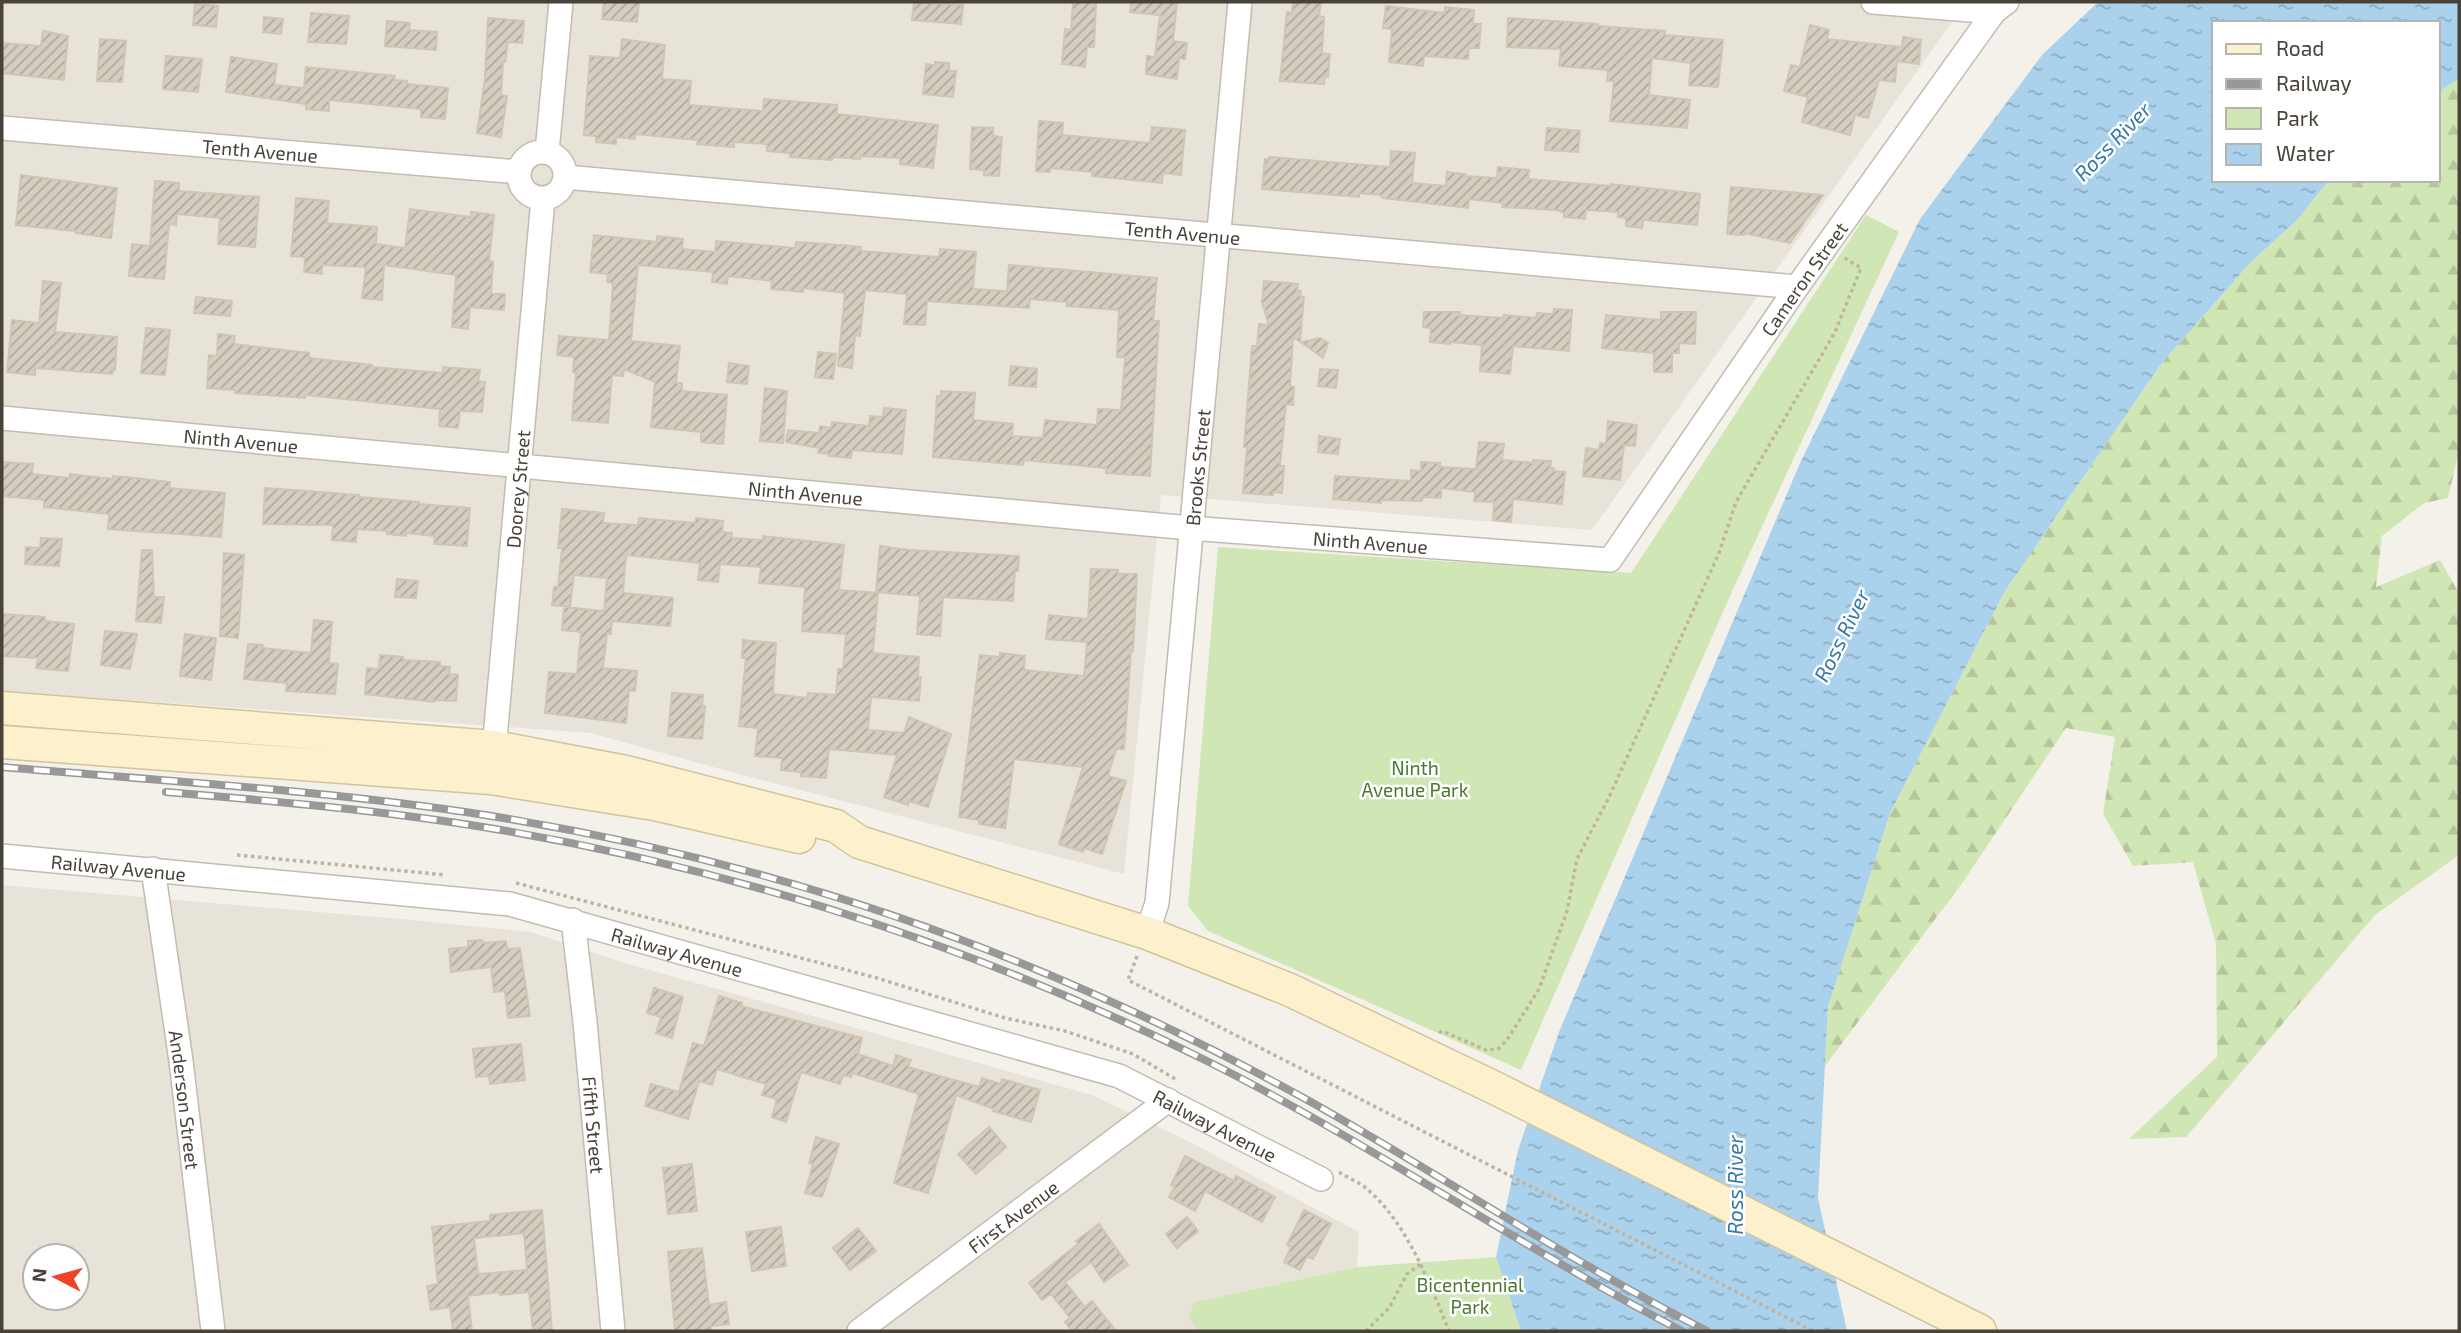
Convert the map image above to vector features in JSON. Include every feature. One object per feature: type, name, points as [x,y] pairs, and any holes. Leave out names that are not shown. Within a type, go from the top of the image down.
[{"type":"main road","points":[[2,708],[494,747],[626,772],[836,826],[859,842],[1147,933],[1290,990],[1497,1089],[1980,1331]]},
{"type":"main road","points":[[2,742],[491,778],[654,804],[833,845],[859,842]]},
{"type":"street","points":[[547,152],[561,2]]},
{"type":"street","name":"Brooks Street","points":[[1147,933],[1157,903],[1240,2]]},
{"type":"street","points":[[1873,2],[2001,7]]},
{"type":"street","name":"Cameron Street","points":[[1610,560],[1797,287],[2001,7]]},
{"type":"street","name":"Tenth Avenue","points":[[2,128],[519,172]]},
{"type":"street","points":[[547,152],[559,159],[565,177],[561,190],[550,198],[543,199],[524,191],[519,172],[526,158],[532,154],[547,152]]},
{"type":"street","name":"Tenth Avenue","points":[[565,177],[1797,287]]},
{"type":"street","name":"Doorey Street","points":[[491,778],[543,199]]},
{"type":"street","name":"Ninth Avenue","points":[[2,418],[1190,528],[1610,560]]},
{"type":"street","name":"Railway Avenue","points":[[2,856],[510,904],[1119,1076],[1330,1175]]},
{"type":"street","name":"Anderson Street","points":[[153,869],[181,1061],[213,1331]]},
{"type":"street","name":"Fifth Street","points":[[573,920],[613,1331]]},
{"type":"street","name":"First Avenue","points":[[859,1331],[1168,1100]]},
{"type":"path","points":[[1416,1051],[1442,1031],[1486,1050],[1498,1049],[1507,1040],[1539,989],[1567,911],[1577,859],[1610,795],[1719,554],[1736,502],[1835,332],[1861,268],[1826,247]]},
{"type":"path","points":[[1147,933],[1128,980],[1813,1331]]},
{"type":"path","points":[[1330,1175],[1367,1189],[1390,1215],[1422,1264],[1449,1331]]},
{"type":"path","points":[[1366,1331],[1389,1308],[1407,1274],[1422,1264]]},
{"type":"shaded area","points":[[2,2],[1966,2],[1592,530],[1161,495],[1124,874],[591,733],[2,691]]},
{"type":"shaded area","points":[[2,885],[530,932],[622,962],[1092,1095],[1190,1142],[1359,1232],[1357,1267],[1194,1302],[1188,1318],[1198,1331],[2,1331]]},
{"type":"green space","points":[[2459,79],[2459,451],[2448,498],[2424,503],[2382,536],[2376,587],[2440,560],[2459,593],[2459,855],[2375,915],[2186,1137],[2129,1139],[2217,1057],[2216,944],[2193,862],[2133,866],[2103,814],[2115,737],[2066,728],[1963,882],[1825,1066],[1828,1007],[1890,813],[2005,591],[2161,364],[2250,263],[2297,220],[2327,182],[2440,182],[2440,91]]},
{"type":"green space","name":"Ninth Avenue Park","points":[[1866,215],[1899,232],[1734,587],[1521,1070],[1208,931],[1188,906],[1218,547],[1631,573]]},
{"type":"green space","name":"Bicentennial Park","points":[[1496,1257],[1521,1331],[1198,1331],[1188,1318],[1194,1302],[1357,1267]]},
{"type":"water","name":"Ross River","points":[[2098,2],[2459,2],[2459,79],[2440,91],[2440,21],[2212,21],[2212,182],[2327,182],[2297,220],[2250,263],[2161,364],[2005,591],[1890,813],[1828,1007],[1818,1198],[1847,1331],[1521,1331],[1496,1257],[1518,1150],[1559,1032],[1800,463],[1920,219],[2042,55]]},
{"type":"building","points":[[604,2],[639,2],[637,22],[602,19]]},
{"type":"building","points":[[914,2],[963,5],[961,24],[912,20]]},
{"type":"building","points":[[1073,2],[1096,2],[1094,47],[1087,47],[1085,67],[1062,64],[1065,29],[1071,30]]},
{"type":"building","points":[[1131,2],[1177,2],[1173,41],[1187,43],[1185,59],[1179,58],[1177,79],[1146,74],[1147,56],[1155,57],[1160,15],[1130,12]]},
{"type":"building","points":[[1293,2],[1321,2],[1319,16],[1324,17],[1322,53],[1330,54],[1328,77],[1325,76],[1324,84],[1280,81],[1287,12],[1292,13]]},
{"type":"building","points":[[195,4],[218,6],[216,27],[193,25]]},
{"type":"building","points":[[1386,6],[1445,13],[1445,7],[1474,10],[1473,24],[1481,24],[1479,48],[1469,48],[1468,59],[1424,56],[1423,66],[1389,62],[1392,29],[1383,28]]},
{"type":"building","points":[[311,13],[349,16],[346,44],[308,42]]},
{"type":"building","points":[[264,17],[283,19],[281,34],[263,32]]},
{"type":"building","points":[[488,18],[524,21],[522,43],[508,42],[503,62],[501,95],[507,96],[501,137],[477,133],[485,78]]},
{"type":"building","points":[[1508,18],[1598,24],[1665,31],[1665,35],[1723,40],[1718,87],[1689,85],[1691,63],[1652,58],[1649,95],[1690,100],[1687,128],[1610,121],[1614,81],[1607,81],[1608,70],[1559,66],[1561,49],[1507,47]]},
{"type":"building","points":[[387,21],[410,23],[409,30],[437,32],[436,50],[385,46]]},
{"type":"building","points":[[1810,25],[1829,30],[1827,39],[1902,47],[1903,37],[1921,40],[1919,64],[1897,61],[1895,82],[1879,80],[1868,118],[1855,115],[1850,135],[1802,122],[1808,97],[1784,91],[1791,65],[1800,67]]},
{"type":"building","points":[[43,31],[68,36],[64,80],[2,73],[2,43],[41,46]]},
{"type":"building","points":[[100,39],[126,41],[122,82],[97,81]]},
{"type":"building","points":[[622,39],[665,45],[662,79],[691,81],[689,105],[763,111],[764,99],[837,105],[837,114],[938,125],[933,168],[900,164],[900,158],[861,156],[860,159],[833,157],[832,160],[790,157],[790,153],[767,151],[767,144],[734,142],[734,147],[697,144],[698,140],[635,134],[635,139],[616,137],[616,144],[596,142],[596,136],[584,135],[590,56],[620,58]]},
{"type":"building","points":[[166,56],[202,59],[198,92],[163,89]]},
{"type":"building","points":[[231,57],[277,64],[274,85],[304,88],[306,67],[395,76],[394,80],[407,81],[407,84],[448,88],[445,119],[421,117],[421,109],[329,100],[329,111],[306,109],[306,104],[226,92]]},
{"type":"building","points":[[935,62],[949,63],[949,71],[956,71],[953,97],[923,94],[926,64],[935,65]]},
{"type":"building","points":[[1039,121],[1063,123],[1062,135],[1150,143],[1152,127],[1185,130],[1181,175],[1163,173],[1162,183],[1092,176],[1093,172],[1050,168],[1050,172],[1036,171]]},
{"type":"building","points":[[972,127],[993,128],[993,136],[1002,137],[999,176],[984,175],[984,170],[970,169]]},
{"type":"building","points":[[1547,128],[1580,131],[1578,152],[1545,150]]},
{"type":"building","points":[[1391,151],[1415,153],[1412,183],[1446,186],[1447,172],[1497,178],[1498,167],[1529,170],[1528,179],[1611,184],[1700,194],[1697,225],[1643,220],[1642,228],[1626,226],[1626,218],[1618,217],[1618,212],[1586,210],[1585,219],[1564,217],[1564,213],[1558,210],[1502,207],[1503,203],[1469,199],[1468,208],[1359,193],[1359,197],[1262,189],[1265,159],[1269,160],[1269,157],[1390,167]]},
{"type":"building","points":[[21,175],[117,188],[111,238],[76,231],[16,225]]},
{"type":"building","points":[[155,181],[179,183],[179,191],[259,197],[255,247],[218,244],[220,218],[177,214],[176,225],[169,224],[164,279],[129,276],[132,244],[150,246]]},
{"type":"building","points":[[1731,187],[1823,195],[1790,243],[1744,233],[1727,234]]},
{"type":"building","points":[[296,198],[329,201],[327,223],[377,227],[376,244],[405,248],[410,209],[471,217],[471,212],[494,215],[489,261],[493,262],[491,294],[505,294],[504,310],[470,307],[468,329],[452,327],[456,275],[384,265],[382,300],[362,298],[366,267],[322,265],[322,274],[304,272],[305,257],[291,256]]},
{"type":"building","points":[[594,235],[657,242],[657,236],[683,239],[682,249],[715,252],[716,241],[795,248],[796,242],[828,244],[861,247],[860,251],[939,257],[940,249],[976,252],[973,289],[1007,291],[1009,265],[1157,278],[1153,321],[1159,321],[1150,476],[1106,473],[1106,468],[1024,460],[1023,465],[933,457],[937,396],[941,396],[941,391],[975,393],[973,420],[1013,424],[1012,436],[1043,438],[1045,420],[1097,425],[1098,409],[1121,410],[1125,357],[1117,357],[1119,310],[1067,306],[1067,302],[1030,299],[1029,308],[927,301],[925,325],[904,324],[907,294],[865,290],[860,336],[855,335],[852,368],[838,366],[845,293],[803,288],[803,292],[771,289],[772,281],[728,276],[727,284],[712,282],[713,272],[638,265],[631,341],[680,346],[676,383],[682,383],[682,391],[727,395],[723,444],[701,442],[701,432],[651,427],[655,382],[624,369],[623,376],[612,375],[608,423],[572,420],[576,373],[573,372],[574,357],[557,355],[559,336],[609,340],[613,283],[607,282],[608,274],[590,272]]},
{"type":"building","points":[[43,281],[61,283],[55,332],[117,337],[115,370],[112,374],[35,368],[35,375],[7,372],[12,320],[39,323]]},
{"type":"building","points":[[1264,281],[1298,284],[1297,291],[1301,291],[1300,296],[1304,297],[1300,342],[1293,337],[1290,386],[1294,387],[1293,405],[1286,404],[1280,466],[1284,466],[1282,493],[1273,492],[1273,495],[1243,493],[1252,346],[1257,346],[1259,324],[1269,325],[1262,302]]},
{"type":"building","points":[[196,297],[232,301],[230,316],[194,313]]},
{"type":"building","points":[[1554,309],[1572,310],[1569,351],[1513,346],[1510,374],[1480,371],[1482,345],[1430,342],[1431,328],[1423,327],[1424,312],[1536,318],[1537,313],[1553,314]]},
{"type":"building","points":[[1661,312],[1696,312],[1695,344],[1679,343],[1679,353],[1672,353],[1672,372],[1654,372],[1654,353],[1602,348],[1606,315],[1661,320]]},
{"type":"building","points":[[146,328],[170,330],[165,375],[141,373]]},
{"type":"building","points":[[218,334],[235,336],[234,344],[309,353],[309,358],[372,367],[443,373],[443,367],[480,370],[478,381],[485,382],[482,412],[460,411],[458,428],[439,426],[440,409],[306,395],[305,398],[235,393],[235,390],[207,388],[209,355],[217,356]]},
{"type":"building","points":[[1320,338],[1328,343],[1323,358],[1301,342]]},
{"type":"building","points":[[818,352],[836,354],[833,379],[815,377]]},
{"type":"building","points":[[729,363],[749,366],[747,384],[727,382]]},
{"type":"building","points":[[1011,366],[1037,369],[1036,387],[1009,385]]},
{"type":"building","points":[[1320,369],[1338,370],[1336,388],[1318,386]]},
{"type":"building","points":[[765,388],[787,391],[783,443],[760,441]]},
{"type":"building","points":[[884,408],[906,410],[902,454],[852,450],[851,458],[829,456],[818,453],[819,448],[786,442],[788,430],[819,433],[820,426],[831,428],[832,422],[869,426],[870,416],[883,417]]},
{"type":"building","points":[[1608,421],[1637,425],[1635,446],[1624,445],[1620,480],[1583,476],[1586,448],[1599,450],[1600,443],[1606,444]]},
{"type":"building","points":[[1319,436],[1340,439],[1338,454],[1318,452]]},
{"type":"building","points":[[1479,442],[1504,444],[1502,460],[1533,463],[1533,460],[1551,461],[1550,468],[1554,468],[1553,471],[1565,472],[1562,504],[1513,499],[1511,522],[1493,520],[1494,502],[1474,501],[1475,492],[1441,488],[1441,498],[1423,497],[1422,501],[1381,500],[1381,503],[1333,499],[1335,476],[1411,481],[1411,470],[1421,471],[1421,462],[1440,463],[1440,467],[1476,469]]},
{"type":"building","points":[[2,462],[33,464],[32,474],[70,478],[70,474],[113,479],[113,476],[135,478],[170,482],[169,488],[225,493],[221,537],[108,529],[109,514],[44,507],[44,500],[2,496]]},
{"type":"building","points":[[265,488],[359,495],[470,508],[467,546],[434,544],[435,536],[406,533],[406,536],[387,534],[387,531],[357,529],[356,542],[332,540],[333,525],[263,524]]},
{"type":"building","points":[[562,509],[604,513],[603,523],[638,525],[639,518],[695,523],[696,518],[723,521],[722,532],[732,533],[731,538],[763,540],[763,536],[844,545],[839,590],[878,593],[873,653],[919,657],[919,701],[871,697],[868,730],[904,733],[909,717],[951,734],[928,807],[909,801],[908,805],[884,797],[897,755],[829,749],[826,778],[801,776],[801,772],[781,770],[782,758],[755,756],[758,728],[739,726],[746,658],[742,658],[743,640],[776,643],[773,694],[807,698],[808,693],[836,695],[838,669],[843,669],[846,634],[802,631],[805,587],[759,583],[761,567],[720,564],[718,582],[698,580],[700,563],[626,555],[623,593],[673,598],[670,626],[612,621],[611,634],[607,633],[603,668],[637,671],[635,691],[629,690],[626,723],[545,713],[549,672],[577,674],[581,632],[562,630],[564,607],[604,611],[607,578],[574,575],[570,607],[552,605],[554,587],[558,587]]},
{"type":"building","points":[[41,538],[62,539],[59,566],[25,564],[26,547],[40,548]]},
{"type":"building","points":[[880,546],[1019,556],[1013,601],[943,597],[940,636],[917,634],[920,596],[876,592]]},
{"type":"building","points":[[142,550],[152,550],[154,597],[164,597],[161,623],[136,621]]},
{"type":"building","points":[[224,553],[244,555],[238,638],[220,636]]},
{"type":"building","points":[[1091,569],[1137,574],[1124,749],[1116,749],[1108,776],[1126,781],[1102,854],[1084,848],[1083,852],[1059,844],[1083,767],[1014,759],[1005,828],[979,824],[979,820],[959,817],[980,655],[1000,657],[1000,653],[1025,656],[1024,670],[1084,676],[1087,642],[1046,639],[1049,615],[1088,619]]},
{"type":"building","points":[[397,579],[418,581],[416,598],[395,597]]},
{"type":"building","points":[[2,614],[45,617],[45,621],[74,624],[68,671],[36,668],[38,658],[2,656]]},
{"type":"building","points":[[314,620],[332,622],[329,663],[338,664],[335,694],[286,691],[287,683],[244,679],[248,644],[311,653]]},
{"type":"building","points":[[105,631],[137,634],[130,669],[101,665]]},
{"type":"building","points":[[185,634],[216,638],[211,680],[180,676]]},
{"type":"building","points":[[380,655],[403,657],[403,660],[440,662],[440,666],[450,667],[449,674],[458,675],[456,701],[434,702],[365,694],[367,668],[379,669]]},
{"type":"building","points":[[672,693],[703,695],[702,706],[705,706],[702,739],[668,736]]},
{"type":"building","points":[[482,940],[483,943],[506,941],[507,949],[520,948],[530,1016],[508,1018],[505,991],[494,992],[491,967],[451,972],[449,949],[468,947],[468,941]]},
{"type":"building","points":[[654,988],[683,997],[672,1038],[656,1033],[661,1017],[647,1013]]},
{"type":"building","points":[[719,996],[742,1003],[741,1006],[862,1038],[858,1054],[893,1066],[896,1055],[911,1060],[908,1067],[979,1087],[982,1078],[1001,1084],[1002,1079],[1040,1090],[1031,1122],[993,1111],[994,1109],[956,1095],[928,1193],[894,1183],[919,1094],[852,1073],[851,1077],[843,1075],[840,1084],[801,1072],[786,1122],[772,1117],[777,1099],[762,1095],[766,1084],[717,1069],[712,1085],[699,1081],[688,1119],[645,1106],[651,1084],[679,1092],[693,1043],[704,1046]]},
{"type":"building","points":[[521,1044],[525,1080],[490,1084],[489,1076],[476,1077],[473,1049]]},
{"type":"building","points":[[989,1127],[1006,1147],[976,1174],[958,1154]]},
{"type":"building","points":[[816,1137],[839,1144],[822,1197],[805,1193],[813,1164],[809,1163]]},
{"type":"building","points":[[1185,1156],[1234,1181],[1236,1176],[1275,1197],[1262,1222],[1205,1191],[1195,1211],[1169,1197],[1175,1186],[1171,1185]]},
{"type":"building","points":[[692,1164],[697,1211],[668,1214],[663,1168]]},
{"type":"building","points":[[542,1210],[552,1331],[533,1331],[529,1292],[468,1296],[472,1331],[453,1331],[450,1307],[431,1310],[427,1286],[438,1284],[432,1227],[490,1221],[490,1215]],"holes":[[[524,1233],[527,1270],[478,1274],[474,1238]]]},
{"type":"building","points":[[1304,1210],[1331,1224],[1313,1259],[1307,1256],[1300,1270],[1284,1262],[1291,1247],[1287,1245]]},
{"type":"building","points":[[1187,1217],[1198,1231],[1177,1248],[1166,1234]]},
{"type":"building","points":[[1099,1224],[1128,1265],[1104,1282],[1091,1262],[1065,1282],[1085,1307],[1092,1301],[1116,1331],[1072,1331],[1065,1322],[1070,1318],[1051,1294],[1042,1300],[1029,1283]]},
{"type":"building","points":[[781,1227],[786,1266],[752,1271],[746,1232]]},
{"type":"building","points":[[858,1228],[876,1251],[850,1270],[833,1248]]},
{"type":"building","points":[[702,1248],[709,1305],[726,1302],[729,1324],[711,1326],[712,1331],[675,1331],[668,1252]]},
{"type":"railway","points":[[2,767],[304,793],[485,815],[563,829],[716,863],[868,907],[1016,961],[1229,1058],[1361,1131],[1606,1277],[1707,1331]]},
{"type":"railway","points":[[166,792],[404,816],[577,844],[762,889],[943,947],[1119,1019],[1205,1060],[1326,1125],[1562,1265],[1682,1331]]}]
